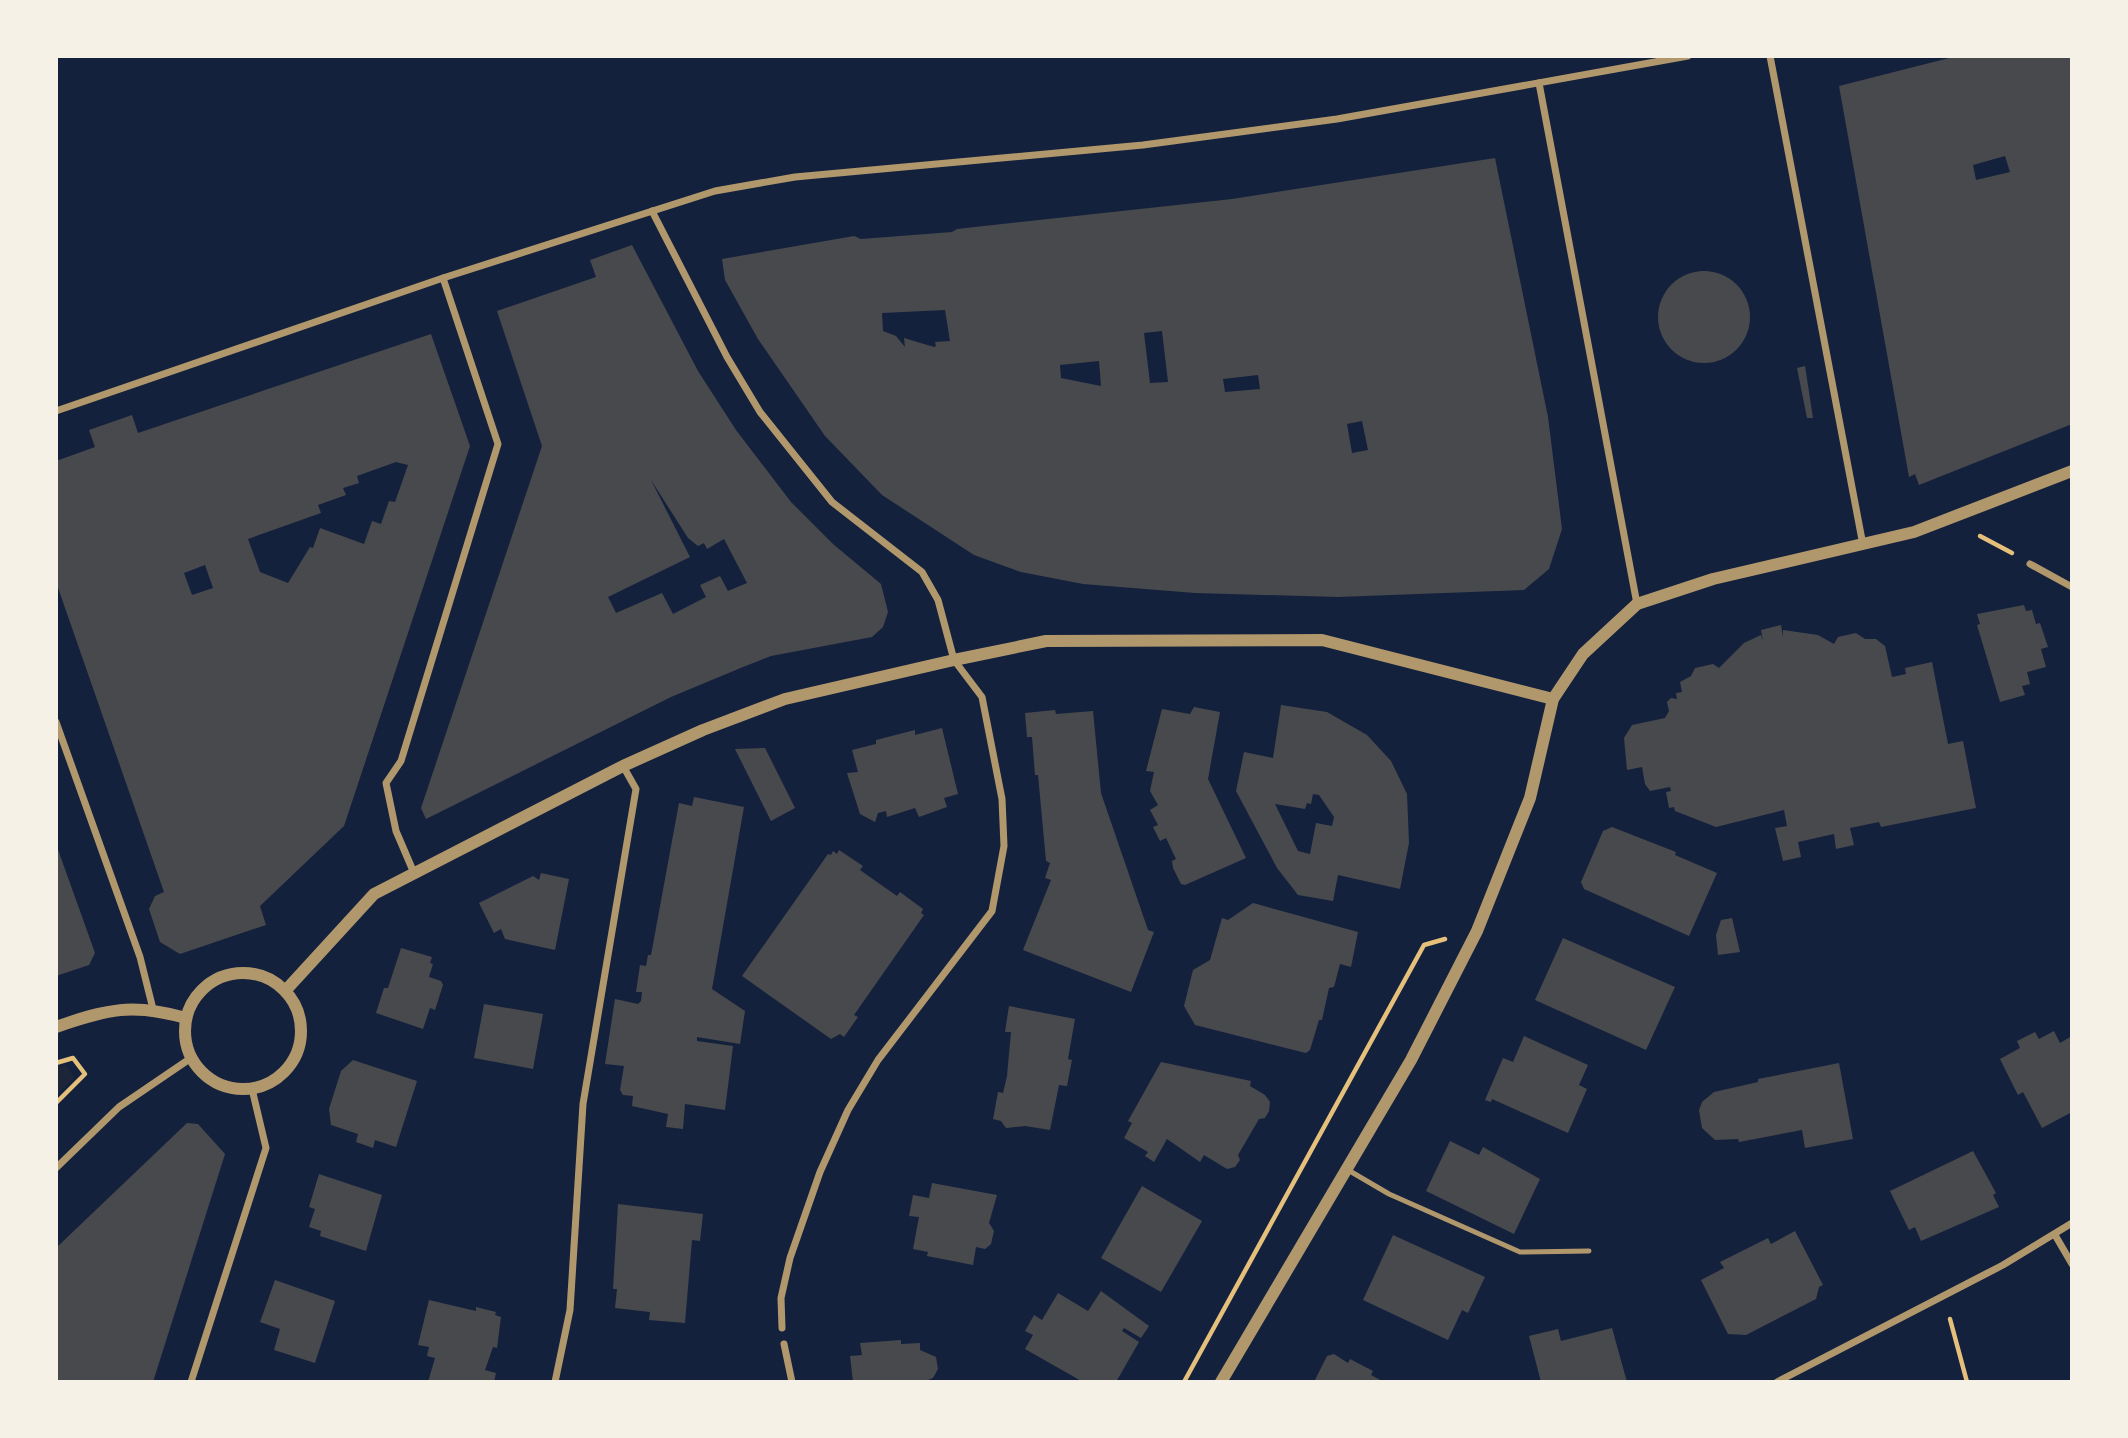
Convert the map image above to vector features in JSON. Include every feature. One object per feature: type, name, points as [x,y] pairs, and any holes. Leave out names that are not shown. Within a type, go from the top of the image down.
[{"type":"street","points":[[56,411],[443,278],[715,191],[795,177],[1143,145],[1337,119],[1688,56]]},
{"type":"street","points":[[1770,56],[1863,546]]},
{"type":"street","points":[[1539,83],[1637,604]]},
{"type":"street","points":[[652,211],[727,357],[760,412],[832,502],[922,572],[938,600],[954,660],[982,697],[1002,799],[1004,846],[992,911],[878,1060],[848,1110],[820,1172],[790,1258],[781,1298],[782,1328]]},
{"type":"street","points":[[414,873],[396,831],[386,783],[401,761],[498,444],[443,278]]},
{"type":"street","points":[[1221,1382],[1410,1060],[1477,931],[1530,798],[1553,699],[1583,654],[1637,604],[1713,579],[1863,546],[1948,520],[2072,471]]},
{"type":"street","points":[[2030,564],[2072,587]]},
{"type":"street","points":[[286,990],[374,894],[623,766],[704,730],[785,699],[954,660],[1046,641],[1322,640],[1553,699]]},
{"type":"street","points":[[56,722],[140,957],[153,1009]]},
{"type":"street","points":[[555,1382],[570,1310],[583,1104],[636,789],[623,766]]},
{"type":"street","points":[[236,972],[254,973],[271,979],[286,990],[296,1004],[302,1022],[302,1041],[296,1058],[285,1072],[270,1083],[252,1089],[228,1088],[207,1077],[191,1058],[185,1039],[186,1018],[192,1002],[204,987],[218,978],[236,972]]},
{"type":"street","points":[[56,1027],[111,1009],[153,1009],[186,1018]]},
{"type":"street","points":[[56,1168],[120,1107],[191,1058]]},
{"type":"street","points":[[191,1382],[267,1148],[252,1089]]},
{"type":"street","points":[[1777,1382],[1944,1296],[2072,1223]]},
{"type":"street","points":[[2055,1235],[2072,1264]]},
{"type":"street","points":[[783,1344],[792,1382]]},
{"type":"lane","points":[[1346,1168],[1389,1194],[1521,1252],[1589,1251]]},
{"type":"path","points":[[1948,520],[1957,541],[1981,536],[2030,564]]},
{"type":"path","points":[[1184,1382],[1424,945],[1477,931]]},
{"type":"path","points":[[56,1063],[73,1058],[85,1074],[56,1103]]},
{"type":"path","points":[[1944,1296],[1967,1382]]},
{"type":"shaded area","points":[[66,1065],[74,1078],[56,1096],[56,1068]]},
{"type":"building","points":[[1957,56],[2072,56],[2072,424],[1919,485],[1915,474],[1909,477],[1839,86]],"holes":[[[2005,156],[2010,172],[1976,180],[1973,165]]]},
{"type":"building","points":[[1495,158],[1548,417],[1562,529],[1549,569],[1524,590],[1338,597],[1195,593],[1083,584],[1021,572],[974,555],[882,495],[825,436],[758,339],[725,280],[722,259],[854,236],[861,239],[952,232],[957,229],[1232,199]],"holes":[[[945,310],[950,341],[935,342],[934,347],[904,338],[905,347],[896,336],[883,331],[882,313]],[[1162,331],[1168,382],[1150,383],[1144,333]],[[1099,361],[1101,386],[1061,378],[1060,365]],[[1258,375],[1260,389],[1225,392],[1223,379]],[[1362,421],[1368,450],[1352,453],[1347,424]]]},
{"type":"building","points":[[632,245],[698,371],[736,430],[791,502],[833,544],[881,584],[888,612],[883,627],[872,637],[771,656],[743,667],[671,697],[426,819],[421,808],[542,446],[497,311],[596,277],[590,260]],"holes":[[[651,480],[688,538],[698,546],[704,543],[707,549],[724,539],[747,583],[728,591],[720,576],[700,585],[706,597],[673,614],[662,593],[616,613],[608,597],[690,557]]]},
{"type":"building","points":[[1704,271],[1722,275],[1736,285],[1746,299],[1750,317],[1746,335],[1736,349],[1722,359],[1704,363],[1686,359],[1672,349],[1662,335],[1658,317],[1662,299],[1672,285],[1686,275]]},
{"type":"building","points":[[431,334],[470,446],[344,826],[260,906],[266,925],[180,954],[160,942],[149,909],[155,896],[164,892],[56,582],[56,461],[95,447],[89,430],[132,415],[138,433]],"holes":[[[396,462],[408,465],[395,502],[389,501],[381,524],[372,521],[364,544],[320,528],[313,548],[310,547],[288,583],[260,572],[248,539],[321,513],[318,505],[346,495],[343,488],[359,483],[357,476]],[[205,565],[213,588],[192,595],[184,573]]]},
{"type":"building","points":[[1805,366],[1813,418],[1807,418],[1797,368]]},
{"type":"building","points":[[2024,605],[2026,611],[2032,610],[2036,624],[2040,623],[2048,647],[2041,649],[2046,667],[2027,672],[2030,684],[2022,686],[2025,695],[2000,702],[1977,625],[1980,624],[1977,614]]},
{"type":"building","points":[[1781,625],[1783,637],[1783,630],[1818,635],[1834,644],[1838,637],[1856,633],[1865,639],[1876,639],[1885,646],[1892,677],[1906,674],[1905,668],[1932,662],[1948,744],[1963,741],[1976,808],[1881,827],[1879,822],[1850,828],[1854,845],[1836,849],[1834,834],[1798,842],[1801,857],[1783,861],[1775,828],[1787,826],[1784,810],[1716,827],[1675,811],[1674,807],[1669,808],[1666,792],[1671,791],[1670,787],[1650,791],[1645,784],[1642,767],[1627,770],[1624,738],[1632,725],[1665,718],[1669,711],[1667,702],[1671,698],[1677,699],[1676,693],[1682,692],[1680,682],[1691,676],[1695,668],[1713,664],[1719,668],[1744,643],[1761,635],[1763,641],[1761,630]]},
{"type":"building","points":[[1281,705],[1327,712],[1367,735],[1391,761],[1407,794],[1409,843],[1400,889],[1338,875],[1333,901],[1298,895],[1277,868],[1236,791],[1244,752],[1273,758]],"holes":[[[1313,794],[1319,795],[1334,817],[1332,826],[1316,823],[1310,854],[1298,851],[1275,804],[1305,809],[1307,803],[1311,804]]]},
{"type":"building","points":[[1194,707],[1220,712],[1208,779],[1246,858],[1185,885],[1181,884],[1173,868],[1172,861],[1176,859],[1166,838],[1160,841],[1153,827],[1158,825],[1150,810],[1158,805],[1150,791],[1154,772],[1146,771],[1162,709],[1190,714]]},
{"type":"building","points":[[1055,710],[1056,714],[1093,711],[1101,793],[1148,930],[1154,932],[1131,992],[1023,950],[1051,880],[1045,878],[1050,863],[1046,861],[1038,775],[1035,775],[1032,737],[1027,737],[1025,713]]},
{"type":"building","points":[[942,728],[958,794],[944,798],[947,807],[919,817],[915,808],[887,817],[886,811],[878,813],[875,822],[860,814],[847,773],[858,772],[852,750],[876,744],[876,740],[915,730],[915,735]]},
{"type":"building","points":[[765,748],[795,808],[771,821],[735,749]]},
{"type":"building","points":[[694,797],[744,807],[712,989],[745,1011],[740,1044],[697,1037],[697,1041],[733,1046],[725,1110],[685,1104],[683,1129],[666,1127],[668,1114],[632,1106],[633,1096],[623,1095],[620,1090],[624,1066],[605,1064],[615,999],[638,1004],[641,1001],[642,992],[636,992],[640,965],[646,966],[648,955],[651,955],[679,803],[692,806]]},
{"type":"building","points":[[1612,827],[1676,852],[1675,855],[1717,873],[1689,936],[1584,889],[1581,882],[1603,831]]},
{"type":"building","points":[[56,844],[95,953],[89,965],[56,976]]},
{"type":"building","points":[[839,850],[863,866],[860,870],[897,896],[900,892],[923,909],[921,913],[924,915],[854,1015],[858,1017],[844,1037],[840,1034],[831,1039],[742,976],[828,854],[831,855],[833,851],[837,854]]},
{"type":"building","points":[[541,873],[569,879],[555,950],[505,939],[501,929],[494,933],[479,903],[533,876],[539,880]]},
{"type":"building","points":[[1253,903],[1358,932],[1351,967],[1340,964],[1334,987],[1329,988],[1322,1020],[1319,1020],[1310,1050],[1306,1053],[1195,1025],[1184,1006],[1193,970],[1210,960],[1222,918],[1228,920]]},
{"type":"building","points":[[1732,918],[1740,952],[1718,955],[1716,935],[1721,920]]},
{"type":"building","points":[[1563,938],[1675,987],[1646,1050],[1535,1000]]},
{"type":"building","points":[[401,948],[432,957],[429,977],[441,981],[443,985],[435,1010],[430,1008],[423,1029],[376,1013],[384,988],[388,988]]},
{"type":"building","points":[[484,1004],[543,1014],[533,1069],[474,1058]]},
{"type":"building","points":[[1009,1006],[1075,1019],[1068,1059],[1072,1060],[1067,1086],[1059,1085],[1050,1130],[1025,1126],[1006,1128],[1001,1121],[993,1119],[998,1092],[1003,1093],[1007,1076],[1011,1032],[1005,1032]]},
{"type":"building","points":[[2054,1031],[2060,1043],[2072,1036],[2072,1112],[2042,1128],[2023,1092],[2018,1095],[2000,1059],[2020,1048],[2017,1041],[2035,1032],[2039,1039]]},
{"type":"building","points":[[1524,1036],[1588,1065],[1579,1085],[1587,1089],[1568,1133],[1492,1099],[1491,1102],[1485,1100],[1503,1058],[1513,1062]]},
{"type":"building","points":[[353,1060],[417,1081],[396,1147],[375,1140],[373,1148],[356,1142],[358,1134],[331,1125],[329,1109],[341,1071]]},
{"type":"building","points":[[1161,1062],[1251,1081],[1250,1086],[1265,1095],[1270,1102],[1269,1111],[1265,1118],[1259,1119],[1238,1155],[1240,1160],[1235,1167],[1227,1169],[1204,1155],[1200,1162],[1167,1139],[1154,1162],[1145,1156],[1148,1152],[1124,1138],[1132,1123],[1128,1121]]},
{"type":"building","points":[[1839,1063],[1853,1139],[1805,1148],[1802,1130],[1739,1142],[1738,1139],[1715,1140],[1702,1128],[1699,1110],[1702,1102],[1714,1092],[1758,1082],[1758,1079]]},
{"type":"building","points":[[187,1123],[198,1124],[225,1154],[153,1382],[56,1382],[56,1248]]},
{"type":"building","points":[[1450,1141],[1479,1155],[1483,1147],[1540,1179],[1514,1234],[1426,1191]]},
{"type":"building","points":[[1973,1151],[1996,1193],[1993,1195],[1999,1207],[1921,1241],[1915,1227],[1909,1230],[1890,1191]]},
{"type":"building","points":[[319,1174],[382,1195],[366,1251],[320,1236],[321,1231],[309,1227],[315,1209],[309,1207]]},
{"type":"building","points":[[932,1183],[997,1195],[989,1223],[994,1231],[991,1244],[985,1249],[976,1247],[973,1265],[927,1256],[928,1252],[913,1249],[919,1217],[909,1216],[913,1195],[929,1198]]},
{"type":"building","points":[[1142,1186],[1202,1221],[1161,1292],[1101,1258]]},
{"type":"building","points":[[618,1204],[703,1214],[700,1241],[692,1240],[685,1323],[649,1320],[650,1312],[615,1308],[617,1289],[613,1289]]},
{"type":"building","points":[[1795,1231],[1823,1285],[1819,1287],[1816,1299],[1746,1335],[1728,1334],[1701,1280],[1724,1268],[1720,1262],[1768,1238],[1771,1244]]},
{"type":"building","points":[[1393,1235],[1485,1277],[1468,1313],[1462,1310],[1448,1340],[1363,1300]]},
{"type":"building","points":[[275,1280],[335,1301],[315,1363],[274,1350],[280,1329],[260,1322]]},
{"type":"building","points":[[1101,1291],[1149,1326],[1141,1338],[1124,1328],[1122,1331],[1139,1342],[1116,1382],[1083,1382],[1025,1349],[1033,1335],[1025,1331],[1034,1315],[1042,1320],[1058,1293],[1088,1311]]},
{"type":"building","points":[[429,1300],[476,1311],[476,1307],[496,1312],[495,1315],[501,1317],[497,1348],[493,1347],[485,1370],[496,1373],[494,1382],[428,1382],[435,1358],[427,1356],[429,1347],[418,1345]]},
{"type":"building","points":[[1612,1328],[1627,1382],[1541,1382],[1529,1336],[1558,1329],[1561,1341]]},
{"type":"building","points":[[901,1340],[901,1344],[920,1343],[920,1350],[936,1357],[938,1369],[933,1378],[923,1382],[853,1382],[850,1356],[862,1355],[860,1343]]},
{"type":"building","points":[[1334,1354],[1348,1363],[1350,1359],[1373,1371],[1371,1375],[1384,1382],[1314,1382],[1327,1356]]}]
